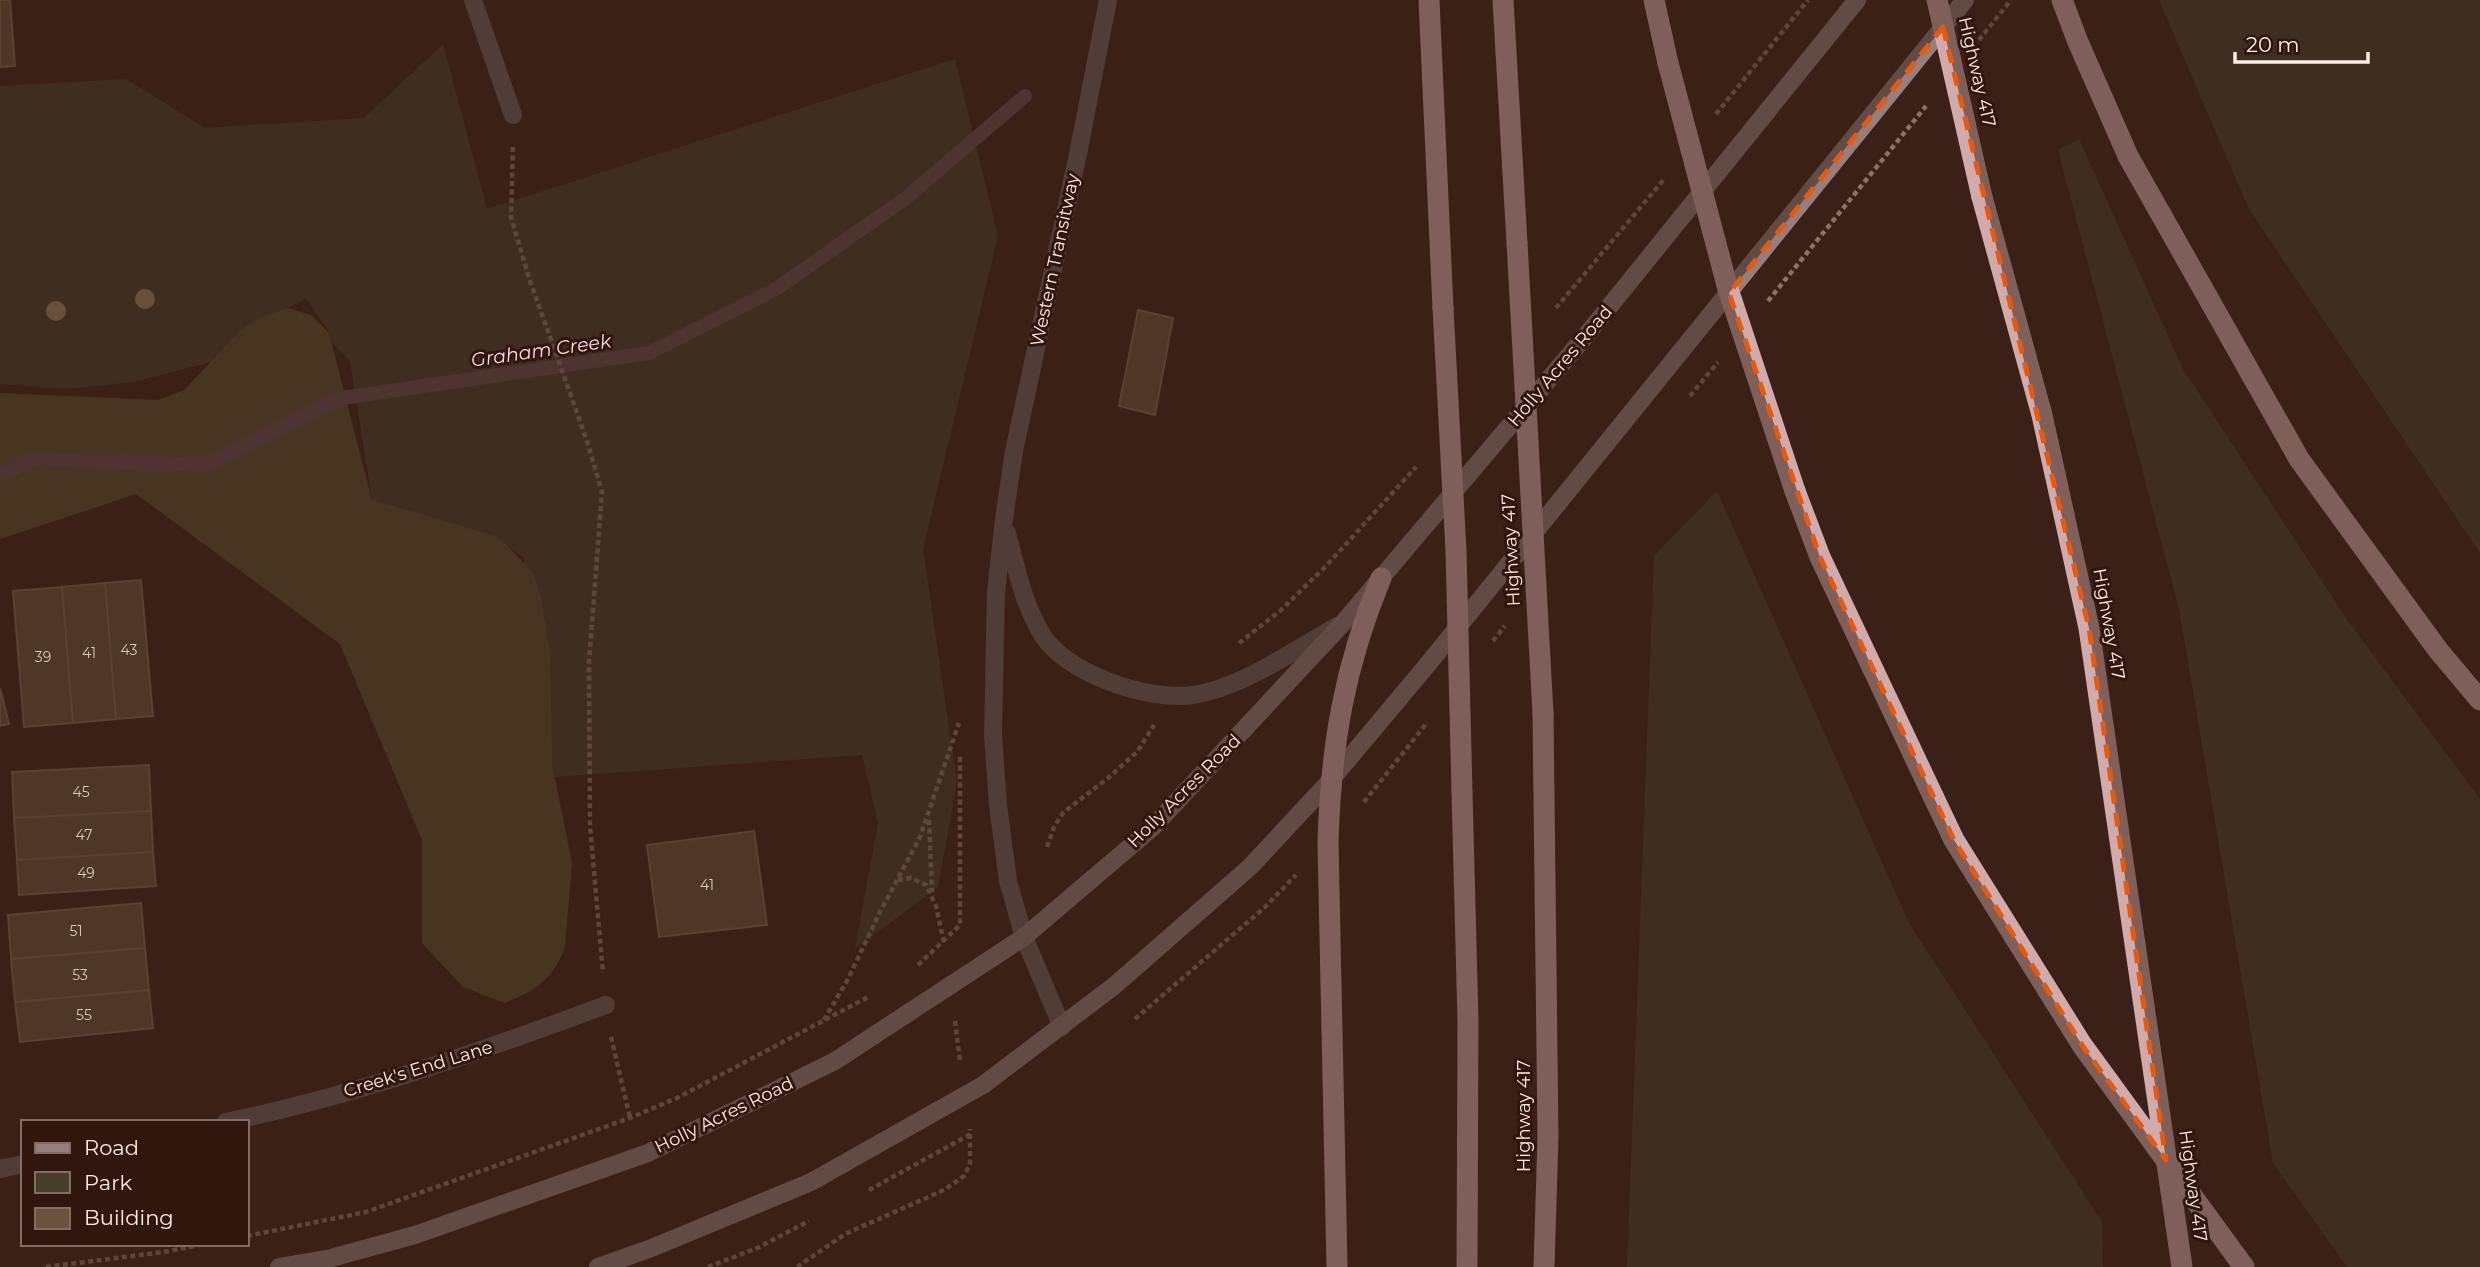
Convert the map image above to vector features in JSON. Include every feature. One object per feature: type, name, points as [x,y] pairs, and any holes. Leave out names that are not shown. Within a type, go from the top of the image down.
[{"type":"highway","points":[[1429,0],[1456,551],[1468,1021],[1467,1267]]},
{"type":"highway","name":"Highway 417","points":[[1503,0],[1543,713],[1548,1137],[1544,1267]]},
{"type":"highway","points":[[1654,0],[1728,289],[1795,491],[1820,557],[1954,840],[2082,1045],[2244,1267]]},
{"type":"highway","name":"Highway 417","points":[[1937,0],[1983,197],[2042,415],[2089,628],[2182,1267]]},
{"type":"highway","points":[[2062,0],[2128,156],[2299,459],[2438,650],[2480,700]]},
{"type":"highway","points":[[1337,1267],[1328,842],[1330,781],[1345,684],[1357,641],[1381,578]]},
{"type":"main road","name":"Holly Acres Road","points":[[279,1267],[331,1258],[415,1235],[648,1153],[835,1060],[1024,937],[1152,828],[1343,623],[1588,333],[1857,0]]},
{"type":"main road","points":[[598,1267],[649,1249],[811,1182],[965,1096],[1062,1027],[1176,933],[1250,867],[1330,781],[1523,548],[1965,0]]},
{"type":"street","points":[[473,0],[513,115]]},
{"type":"street","name":"Western Transitway","points":[[1062,1027],[1024,937],[1008,881],[998,805],[993,736],[996,592],[1014,451],[1078,155],[1108,0]]},
{"type":"street","name":"Western Transitway","points":[[1004,519],[1023,596],[1042,636],[1064,656],[1097,679],[1168,696],[1193,695],[1243,678],[1343,623]]},
{"type":"street","name":"Creek's End Lane","points":[[235,1120],[292,1108],[474,1054],[606,1005]]},
{"type":"street","points":[[0,1169],[21,1164]]},
{"type":"path","points":[[513,115],[511,217],[602,492],[589,662],[590,827],[606,1005],[611,1040],[631,1118]]},
{"type":"path","points":[[1047,848],[1054,827],[1063,813],[1137,752],[1168,696]]},
{"type":"path","points":[[822,1022],[848,979],[929,815],[960,719],[960,738]]},
{"type":"path","points":[[911,972],[960,925],[960,752]]},
{"type":"path","points":[[797,1267],[845,1234],[944,1190],[964,1176],[970,1164],[971,1134],[944,941],[932,896],[929,815]]},
{"type":"path","points":[[898,880],[920,880],[932,896]]},
{"type":"path","points":[[248,1236],[366,1212],[631,1118],[677,1098],[871,996]]},
{"type":"path","points":[[46,1267],[194,1246]]},
{"type":"highlighted area","points":[[1943,27],[2089,628],[2166,1160],[2082,1045],[1954,840],[1820,557],[1729,293]]},
{"type":"green space","points":[[2159,0],[2480,0],[2480,553],[2249,209]]},
{"type":"green space","points":[[443,44],[487,209],[955,59],[998,236],[923,549],[957,782],[938,887],[855,949],[878,823],[862,755],[554,777],[524,558],[495,536],[385,519],[372,500],[350,361],[332,343],[329,332],[306,298],[288,308],[218,360],[134,382],[64,389],[0,384],[0,86],[126,79],[205,128],[364,118]]},
{"type":"green space","points":[[2079,139],[2183,369],[2348,621],[2480,799],[2480,1267],[2347,1267],[2273,1163],[2179,609],[2058,150]]},
{"type":"green space","points":[[1717,491],[1909,923],[2102,1222],[2103,1267],[1627,1267],[1654,556]]},
{"type":"shaded area","points":[[288,308],[311,315],[329,333],[372,500],[495,536],[533,573],[541,598],[550,654],[552,764],[572,863],[565,947],[549,976],[535,988],[505,1003],[463,987],[422,943],[422,840],[340,644],[136,494],[0,539],[0,393],[158,400],[184,390],[240,331],[262,317]]},
{"type":"building","points":[[0,0],[10,0],[15,66],[0,67]]},
{"type":"building","points":[[1138,310],[1173,318],[1155,415],[1119,406]]},
{"type":"building","points":[[141,580],[153,716],[116,719],[105,583]]},
{"type":"building","points":[[105,583],[116,719],[73,723],[62,587]]},
{"type":"building","points":[[62,587],[73,723],[24,727],[13,591]]},
{"type":"building","points":[[0,688],[9,724],[0,726]]},
{"type":"building","points":[[149,765],[151,811],[14,818],[12,772]]},
{"type":"building","points":[[151,811],[153,852],[17,860],[14,818]]},
{"type":"building","points":[[754,831],[767,925],[659,937],[647,845]]},
{"type":"building","points":[[153,852],[156,886],[19,895],[17,860]]},
{"type":"building","points":[[141,903],[145,948],[11,959],[8,915]]},
{"type":"building","points":[[145,948],[149,990],[15,1002],[11,959]]},
{"type":"building","points":[[149,990],[153,1028],[20,1042],[15,1002]]},
{"type":"waterway","name":"Graham Creek","points":[[0,474],[36,459],[207,465],[336,399],[649,353],[776,289],[906,198],[1025,96]]}]
